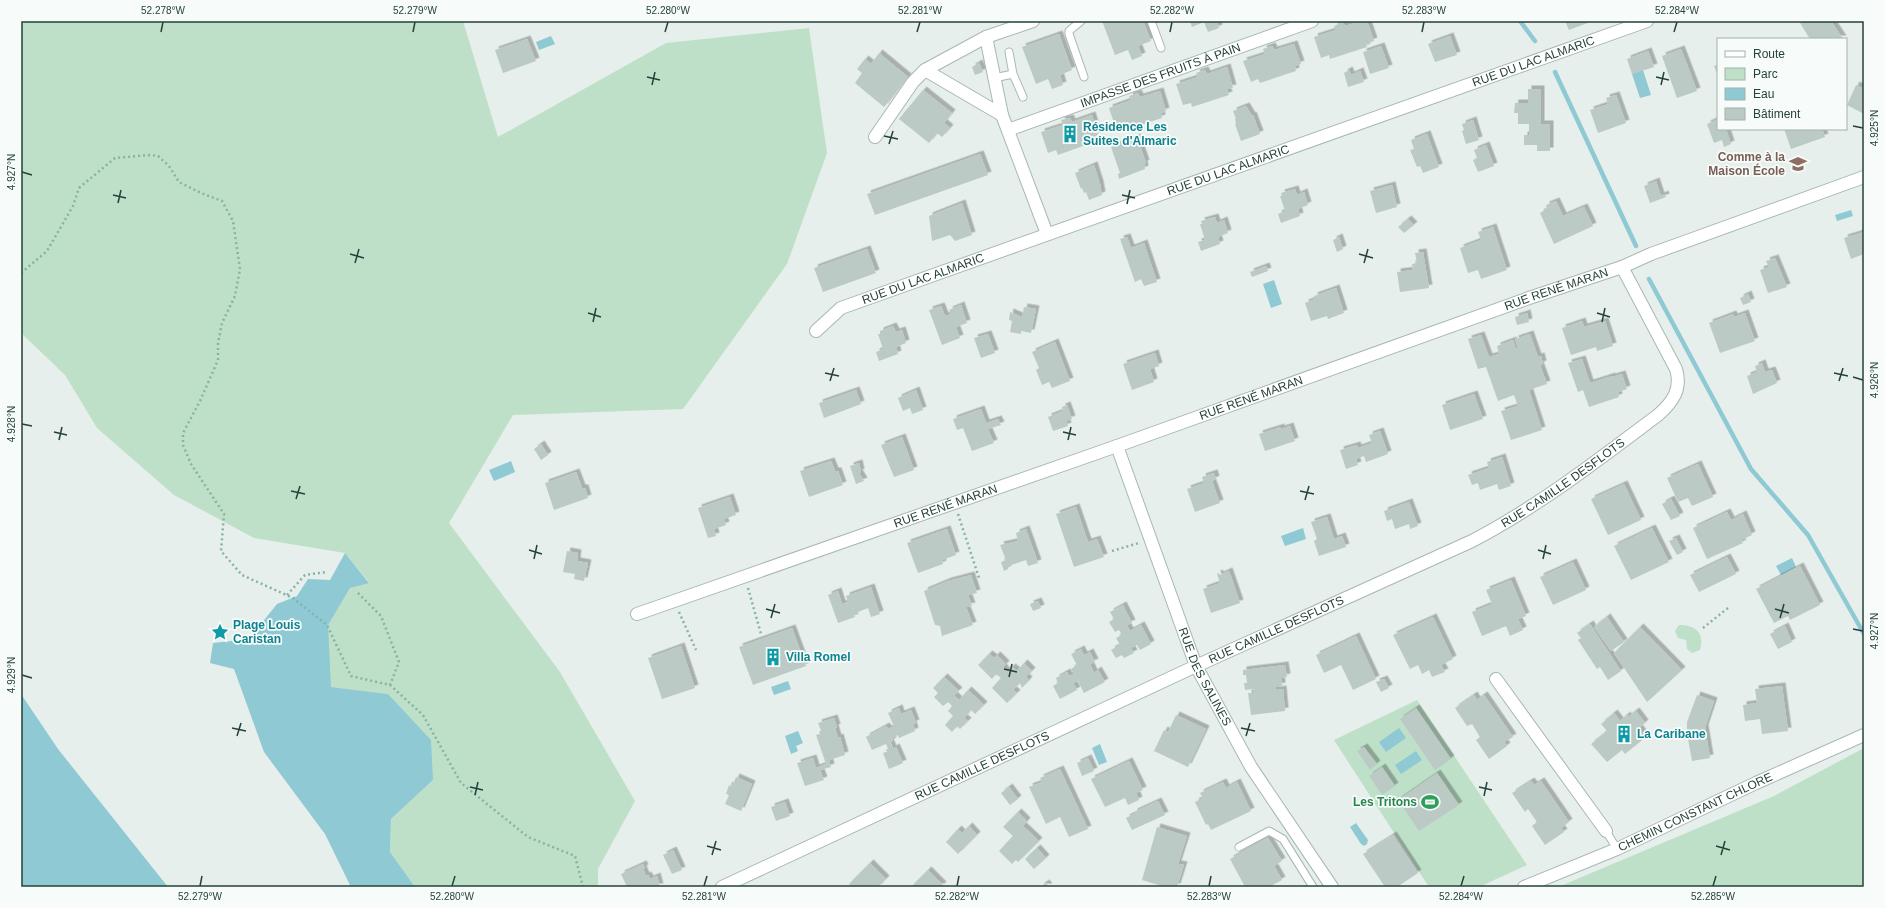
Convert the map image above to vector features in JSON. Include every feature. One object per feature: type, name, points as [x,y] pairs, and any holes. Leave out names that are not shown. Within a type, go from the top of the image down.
[{"type":"street","name":"IMPASSE DES FRUITS À PAIN","points":[[1008,130],[1312,21]]},
{"type":"street","name":"RUE DU LAC ALMARIC","points":[[816,331],[841,308],[1647,21]]},
{"type":"street","points":[[875,137],[913,82],[925,70],[986,37],[1025,22]]},
{"type":"street","points":[[986,37],[1002,115],[1047,234]]},
{"type":"street","points":[[925,70],[1002,115]]},
{"type":"street","name":"RUE RENÉ MARAN","points":[[637,614],[1117,446],[1529,298],[1622,267],[1651,254],[1864,177]]},
{"type":"street","name":"RUE CAMILLE DESFLOTS","points":[[722,887],[1196,666],[1472,541],[1506,523],[1575,477],[1667,408],[1677,394],[1678,376],[1676,369],[1622,267]]},
{"type":"street","name":"RUE DES SALINES","points":[[1117,446],[1149,540],[1196,666],[1251,767],[1332,887]]},
{"type":"street","points":[[1496,679],[1606,831]]},
{"type":"street","name":"CHEMIN CONSTANT CHLORE","points":[[1524,887],[1617,849],[1756,783],[1864,735]]},
{"type":"lane","points":[[1081,21],[1069,30],[1069,34],[1084,76]]},
{"type":"lane","points":[[1151,21],[1161,48]]},
{"type":"lane","points":[[1008,52],[1013,74],[1023,97]]},
{"type":"lane","points":[[994,78],[1013,74]]},
{"type":"lane","points":[[1239,847],[1269,831],[1277,834],[1283,839],[1313,887]]},
{"type":"lane","points":[[1606,831],[1617,849]]},
{"type":"path","points":[[21,273],[47,250],[73,206],[80,188],[114,158],[150,155],[158,156],[169,166],[179,182],[222,201],[233,221],[240,269],[235,296],[222,322],[218,343],[218,360],[200,401],[183,433],[183,445],[191,464],[224,514],[221,551],[242,575],[293,598],[328,625],[351,676],[390,685],[423,715],[461,783],[528,837],[576,856],[583,887]]},
{"type":"path","points":[[955,502],[979,578]]},
{"type":"path","points":[[1112,551],[1149,540]]},
{"type":"path","points":[[287,595],[305,575],[326,572]]},
{"type":"path","points":[[745,577],[761,634]]},
{"type":"path","points":[[358,593],[381,616],[399,662],[390,685]]},
{"type":"path","points":[[674,601],[696,650]]},
{"type":"path","points":[[1703,628],[1728,608]]},
{"type":"green space","points":[[21,21],[463,21],[498,137],[666,43],[809,28],[827,153],[787,264],[683,409],[513,415],[449,523],[560,672],[635,801],[598,869],[598,887],[415,887],[390,852],[391,819],[433,780],[388,694],[330,687],[327,625],[350,588],[369,582],[345,553],[254,538],[174,495],[97,428],[65,375],[21,333]]},
{"type":"green space","points":[[1679,625],[1690,626],[1700,634],[1700,650],[1692,653],[1687,649],[1686,640],[1678,638],[1675,631]]},
{"type":"green space","name":"Les Tritons","points":[[1417,700],[1527,865],[1479,887],[1429,887],[1334,740]]},
{"type":"green space","points":[[1864,748],[1864,887],[1558,887],[1774,796]]},
{"type":"water","points":[[551,36],[555,44],[539,50],[536,42]]},
{"type":"water","points":[[1643,70],[1651,95],[1640,98],[1632,74]]},
{"type":"water","points":[[1851,210],[1853,216],[1837,221],[1835,215]]},
{"type":"water","points":[[1274,280],[1282,304],[1271,308],[1263,284]]},
{"type":"water","points":[[511,461],[515,472],[494,481],[489,470]]},
{"type":"water","points":[[1303,528],[1306,539],[1285,546],[1281,536]]},
{"type":"water","points":[[345,553],[369,583],[350,588],[328,625],[331,687],[388,694],[431,740],[433,780],[391,819],[390,852],[415,887],[351,887],[325,834],[264,752],[234,669],[210,663],[213,643],[249,639],[277,604],[297,596],[308,579],[330,580]]},
{"type":"water","points":[[1792,558],[1796,567],[1781,575],[1776,566]]},
{"type":"water","points":[[788,681],[791,689],[774,695],[771,687]]},
{"type":"water","points":[[21,694],[58,749],[168,887],[21,887]]},
{"type":"water","points":[[1399,728],[1406,738],[1386,752],[1379,742]]},
{"type":"water","points":[[798,731],[803,743],[796,746],[798,751],[791,754],[785,736]]},
{"type":"water","points":[[1100,744],[1107,762],[1099,765],[1092,748]]},
{"type":"water","points":[[1416,751],[1422,760],[1401,774],[1395,765]]},
{"type":"water","points":[[1356,823],[1368,840],[1367,844],[1364,846],[1361,844],[1350,827]]},
{"type":"building","points":[[1102,21],[1143,21],[1151,41],[1138,46],[1142,56],[1132,60],[1128,50],[1115,55]]},
{"type":"building","points":[[1190,21],[1217,21],[1219,28],[1208,32],[1204,22],[1192,27]]},
{"type":"building","points":[[1361,21],[1367,21],[1374,41],[1366,44],[1367,47],[1330,59],[1329,55],[1321,58],[1314,37],[1336,30],[1334,26],[1343,22],[1345,26]]},
{"type":"building","points":[[1565,21],[1593,21],[1569,30]]},
{"type":"building","points":[[1803,21],[1831,21],[1842,38],[1809,38],[1800,23]]},
{"type":"building","points":[[1059,34],[1072,70],[1060,75],[1063,85],[1052,89],[1048,79],[1036,84],[1022,47]]},
{"type":"building","points":[[1450,36],[1457,55],[1435,62],[1428,44]]},
{"type":"building","points":[[527,39],[536,61],[503,73],[495,50]]},
{"type":"building","points":[[1294,44],[1301,64],[1295,66],[1296,71],[1260,83],[1258,79],[1251,82],[1243,61],[1265,54],[1263,49],[1272,46],[1274,50]]},
{"type":"building","points":[[1381,46],[1389,68],[1370,74],[1363,52]]},
{"type":"building","points":[[1681,49],[1697,91],[1677,98],[1662,56]]},
{"type":"building","points":[[1648,51],[1654,67],[1632,74],[1627,59]]},
{"type":"building","points":[[879,53],[908,77],[884,107],[855,83],[862,73],[857,69],[865,59],[871,64]]},
{"type":"building","points":[[979,63],[983,72],[975,75],[972,67]]},
{"type":"building","points":[[1717,65],[1717,74],[1714,66]]},
{"type":"building","points":[[1227,67],[1233,88],[1227,89],[1229,95],[1192,107],[1191,103],[1183,105],[1176,84],[1198,77],[1196,73],[1205,70],[1207,74]]},
{"type":"building","points":[[1349,70],[1351,75],[1360,71],[1364,82],[1348,87],[1344,73]]},
{"type":"building","points":[[1856,85],[1864,89],[1864,114],[1847,105]]},
{"type":"building","points":[[1528,89],[1541,89],[1541,124],[1550,124],[1550,151],[1537,151],[1537,145],[1524,145],[1524,135],[1529,135],[1529,124],[1518,124],[1518,113],[1514,113],[1515,103],[1528,103]]},
{"type":"building","points":[[923,90],[952,113],[944,123],[950,128],[942,137],[937,133],[929,143],[899,119]]},
{"type":"building","points":[[1160,91],[1166,111],[1161,113],[1162,118],[1125,130],[1124,126],[1116,129],[1109,108],[1131,100],[1129,96],[1138,93],[1140,97]]},
{"type":"building","points":[[1616,95],[1626,123],[1598,133],[1590,110],[1608,104],[1606,98]]},
{"type":"building","points":[[1246,106],[1252,116],[1253,115],[1260,134],[1241,141],[1235,124],[1236,119],[1233,111]]},
{"type":"building","name":"Résidence Les Suites d'Almaric","points":[[1092,115],[1098,135],[1092,137],[1094,142],[1058,155],[1056,150],[1048,153],[1041,132],[1063,125],[1061,120],[1070,118],[1072,122]]},
{"type":"building","points":[[1717,119],[1717,130],[1726,130],[1731,144],[1724,147],[1722,140],[1714,143],[1707,124]]},
{"type":"building","points":[[1473,120],[1479,140],[1466,144],[1462,131],[1464,130],[1462,124]]},
{"type":"building","points":[[1784,130],[1822,130],[1825,137],[1791,149]]},
{"type":"building","points":[[1427,134],[1439,167],[1423,173],[1420,166],[1417,167],[1410,150],[1414,149],[1411,140]]},
{"type":"building","points":[[1137,137],[1146,163],[1144,164],[1145,169],[1119,179],[1118,174],[1120,173],[1111,147]]},
{"type":"building","points":[[1486,145],[1494,166],[1478,172],[1473,160],[1477,158],[1474,150]]},
{"type":"building","points":[[980,154],[988,175],[875,215],[867,194]]},
{"type":"building","points":[[1094,165],[1102,195],[1089,200],[1086,192],[1084,193],[1082,188],[1081,189],[1075,173]]},
{"type":"building","points":[[1656,181],[1661,196],[1665,194],[1666,197],[1650,203],[1644,186]]},
{"type":"building","points":[[1392,185],[1397,207],[1376,213],[1370,191]]},
{"type":"building","points":[[1295,189],[1297,195],[1304,192],[1308,205],[1298,209],[1300,216],[1281,223],[1278,214],[1285,211],[1280,196],[1282,196],[1281,193]]},
{"type":"building","points":[[1556,201],[1563,216],[1584,207],[1593,226],[1554,244],[1540,213],[1547,209],[1546,205]]},
{"type":"building","points":[[962,203],[972,235],[955,241],[950,235],[932,241],[929,216]]},
{"type":"building","points":[[1215,217],[1217,223],[1224,220],[1228,233],[1218,237],[1220,244],[1201,251],[1198,242],[1205,240],[1200,224],[1202,224],[1201,221]]},
{"type":"building","points":[[1408,219],[1414,225],[1404,233],[1398,227]]},
{"type":"building","points":[[1493,227],[1507,270],[1481,279],[1478,270],[1468,273],[1460,248],[1481,240],[1478,232]]},
{"type":"building","points":[[1864,232],[1864,254],[1851,259],[1844,238]]},
{"type":"building","points":[[1127,237],[1131,248],[1144,243],[1157,282],[1144,286],[1141,279],[1135,282],[1120,239]]},
{"type":"building","points":[[1339,237],[1343,249],[1337,252],[1333,240]]},
{"type":"building","points":[[867,249],[876,273],[823,292],[814,268]]},
{"type":"building","points":[[1423,252],[1429,288],[1400,292],[1397,272],[1413,270],[1412,264],[1417,263],[1415,253]]},
{"type":"building","points":[[1775,258],[1787,287],[1768,293],[1760,270],[1769,267],[1766,261]]},
{"type":"building","points":[[1266,266],[1268,271],[1252,277],[1250,272]]},
{"type":"building","points":[[1336,288],[1344,313],[1328,319],[1327,316],[1311,321],[1305,303],[1315,299],[1314,296]]},
{"type":"building","points":[[1748,294],[1751,302],[1743,305],[1740,298]]},
{"type":"building","points":[[961,305],[967,323],[956,327],[960,338],[942,345],[929,310],[941,306],[945,316],[951,314],[949,310]]},
{"type":"building","points":[[1024,307],[1036,309],[1031,333],[1021,331],[1021,334],[1010,332],[1012,321],[1009,320],[1010,312],[1022,317]]},
{"type":"building","points":[[1527,313],[1529,322],[1517,325],[1515,317]]},
{"type":"building","points":[[1745,313],[1755,341],[1720,353],[1709,323],[1733,314],[1734,317]]},
{"type":"building","points":[[1582,321],[1584,327],[1605,321],[1613,346],[1597,351],[1596,347],[1571,355],[1562,328]]},
{"type":"building","points":[[893,326],[896,332],[902,330],[906,343],[896,347],[898,354],[879,361],[876,352],[883,349],[878,334],[880,334],[880,331]]},
{"type":"building","points":[[988,334],[995,353],[981,358],[974,338]]},
{"type":"building","points":[[1530,334],[1538,357],[1541,356],[1543,364],[1540,365],[1547,384],[1529,390],[1542,430],[1511,440],[1501,411],[1518,406],[1514,395],[1498,401],[1486,367],[1478,369],[1468,339],[1481,335],[1489,357],[1499,354],[1497,346],[1513,340],[1516,349],[1518,348],[1515,339]]},
{"type":"building","points":[[1055,342],[1070,381],[1052,388],[1049,382],[1042,385],[1036,370],[1039,368],[1032,352]]},
{"type":"building","points":[[1155,353],[1159,366],[1150,369],[1154,382],[1132,390],[1123,364]]},
{"type":"building","points":[[1582,359],[1590,383],[1622,374],[1627,389],[1618,392],[1619,397],[1589,407],[1583,390],[1578,392],[1568,363]]},
{"type":"building","points":[[1762,363],[1765,372],[1772,370],[1777,383],[1753,394],[1747,376],[1757,372],[1755,366]]},
{"type":"building","points":[[856,390],[861,404],[824,418],[819,403]]},
{"type":"building","points":[[916,390],[923,410],[912,414],[910,408],[903,411],[898,398]]},
{"type":"building","points":[[1474,394],[1483,419],[1450,430],[1442,405]]},
{"type":"building","points":[[1067,405],[1072,419],[1066,421],[1068,426],[1053,431],[1048,417],[1063,411],[1062,407]]},
{"type":"building","points":[[981,409],[986,423],[998,419],[1001,425],[988,429],[994,443],[972,451],[963,428],[957,430],[953,419]]},
{"type":"building","points":[[1290,426],[1295,441],[1265,451],[1259,434],[1281,427],[1281,429]]},
{"type":"building","points":[[1380,431],[1388,454],[1366,462],[1364,456],[1356,459],[1358,465],[1346,469],[1340,450],[1357,445],[1358,448],[1372,443],[1369,435]]},
{"type":"building","points":[[902,437],[914,470],[894,477],[881,445]]},
{"type":"building","points":[[541,444],[548,455],[541,460],[534,449]]},
{"type":"building","points":[[1502,457],[1511,486],[1499,490],[1497,484],[1480,490],[1478,483],[1472,485],[1468,475],[1489,468],[1487,462]]},
{"type":"building","points":[[831,461],[835,471],[838,471],[843,485],[809,497],[800,471]]},
{"type":"building","points":[[859,463],[861,472],[859,473],[864,481],[856,484],[850,466]]},
{"type":"building","points":[[1698,464],[1713,497],[1692,506],[1688,498],[1678,502],[1667,478]]},
{"type":"building","points":[[576,472],[582,488],[585,488],[588,498],[554,510],[545,483]]},
{"type":"building","points":[[1214,473],[1216,479],[1212,481],[1220,503],[1195,512],[1187,489],[1204,483],[1202,477]]},
{"type":"building","points":[[1624,484],[1641,520],[1608,535],[1591,499]]},
{"type":"building","points":[[730,497],[736,515],[724,519],[726,525],[714,529],[716,536],[708,538],[698,508]]},
{"type":"building","points":[[1671,499],[1680,516],[1671,520],[1662,504]]},
{"type":"building","points":[[1409,502],[1418,526],[1410,529],[1409,524],[1395,529],[1392,519],[1387,521],[1384,511]]},
{"type":"building","points":[[1076,507],[1088,542],[1097,539],[1104,557],[1074,567],[1056,514]]},
{"type":"building","points":[[1727,512],[1731,520],[1743,514],[1752,535],[1741,540],[1743,543],[1707,559],[1693,528]]},
{"type":"building","points":[[1327,517],[1334,539],[1342,536],[1346,547],[1319,556],[1314,541],[1317,539],[1311,522]]},
{"type":"building","points":[[1652,528],[1669,562],[1631,580],[1614,546]]},
{"type":"building","points":[[947,529],[956,555],[942,560],[943,564],[918,573],[907,543]]},
{"type":"building","points":[[1026,529],[1038,563],[1028,566],[1026,560],[1008,566],[1008,569],[1004,571],[1001,562],[1006,560],[1000,545],[1018,541],[1016,533]]},
{"type":"building","points":[[1676,538],[1683,552],[1677,555],[1669,541]]},
{"type":"building","points":[[567,551],[578,553],[577,561],[588,563],[584,581],[574,579],[575,574],[563,572]]},
{"type":"building","points":[[1727,557],[1736,574],[1699,592],[1690,575]]},
{"type":"building","points":[[1573,562],[1586,590],[1553,605],[1540,577]]},
{"type":"building","points":[[1800,566],[1820,605],[1790,620],[1788,616],[1774,623],[1756,589]]},
{"type":"building","points":[[1229,571],[1240,603],[1211,613],[1203,589],[1220,583],[1217,574],[1219,573],[1220,575]]},
{"type":"building","points":[[971,575],[977,593],[968,595],[972,606],[966,607],[973,625],[942,636],[940,626],[935,625],[924,591],[948,581]]},
{"type":"building","points":[[1511,580],[1526,616],[1518,619],[1523,630],[1510,636],[1506,626],[1482,636],[1472,612],[1492,604],[1486,590]]},
{"type":"building","points":[[871,587],[880,614],[871,617],[868,608],[853,614],[855,617],[838,623],[828,595],[838,591],[842,604],[848,602],[846,596]]},
{"type":"building","points":[[1038,601],[1041,608],[1033,611],[1030,604]]},
{"type":"building","points":[[1123,605],[1132,623],[1127,625],[1130,631],[1141,625],[1151,644],[1140,650],[1137,645],[1131,648],[1134,653],[1124,658],[1122,655],[1116,658],[1111,650],[1120,645],[1116,638],[1122,635],[1119,630],[1115,632],[1109,622],[1114,619],[1110,612]]},
{"type":"building","points":[[1433,617],[1453,659],[1441,665],[1445,672],[1432,677],[1429,670],[1422,674],[1418,665],[1410,669],[1393,635]]},
{"type":"building","points":[[1607,617],[1624,642],[1611,651],[1594,627]]},
{"type":"building","points":[[1590,624],[1621,671],[1608,680],[1600,667],[1597,669],[1578,640],[1581,638],[1577,633]]},
{"type":"building","points":[[1785,626],[1792,642],[1778,649],[1770,634]]},
{"type":"building","points":[[1640,627],[1682,670],[1647,702],[1614,653]]},
{"type":"building","name":"Villa Romel","points":[[792,628],[806,666],[753,685],[739,647]]},
{"type":"building","points":[[1356,636],[1376,679],[1353,690],[1341,665],[1324,673],[1316,655]]},
{"type":"building","points":[[681,646],[695,688],[662,699],[648,658]]},
{"type":"building","points":[[1081,649],[1084,655],[1090,652],[1095,662],[1090,664],[1094,673],[1098,670],[1105,682],[1084,693],[1078,681],[1073,683],[1077,690],[1060,699],[1053,686],[1058,683],[1056,678],[1067,672],[1069,676],[1074,674],[1071,669],[1077,665],[1071,654]]},
{"type":"building","points":[[989,654],[994,658],[997,655],[1006,664],[1003,667],[1007,672],[1012,667],[1017,671],[1024,663],[1032,671],[1026,677],[1029,680],[1022,688],[1020,683],[1013,690],[1017,693],[1007,703],[992,688],[1001,678],[996,674],[992,679],[978,665]]},
{"type":"building","points":[[1285,665],[1287,677],[1281,678],[1282,686],[1276,687],[1276,690],[1283,689],[1285,711],[1251,715],[1248,693],[1253,693],[1253,689],[1245,690],[1244,683],[1247,683],[1246,675],[1243,675],[1243,670]]},
{"type":"building","points":[[944,677],[959,691],[954,695],[959,700],[968,690],[984,705],[975,714],[971,710],[964,718],[968,721],[960,729],[957,726],[952,732],[945,725],[953,716],[948,711],[952,706],[948,702],[943,706],[934,697],[938,693],[933,688]]},
{"type":"building","points":[[1384,679],[1389,688],[1381,692],[1376,682]]},
{"type":"building","points":[[1782,686],[1788,731],[1762,734],[1760,719],[1745,721],[1743,705],[1757,703],[1755,689]]},
{"type":"building","points":[[1474,695],[1477,700],[1484,695],[1513,737],[1504,742],[1507,746],[1489,759],[1476,740],[1480,737],[1472,724],[1467,726],[1455,708]]},
{"type":"building","points":[[1697,695],[1714,701],[1705,728],[1710,758],[1692,761],[1687,733],[1687,722]]},
{"type":"building","points":[[899,708],[901,714],[911,710],[916,723],[913,724],[915,731],[899,738],[898,735],[892,738],[893,741],[890,742],[893,749],[896,747],[903,763],[889,769],[883,753],[889,751],[886,744],[872,750],[866,737],[886,726],[888,729],[894,726],[888,713]]},
{"type":"building","points":[[1416,708],[1451,759],[1435,770],[1400,719]]},
{"type":"building","name":"La Caribane","points":[[1636,711],[1645,723],[1639,728],[1646,737],[1625,754],[1622,750],[1607,762],[1591,744],[1607,731],[1601,724],[1614,713],[1620,721],[1627,715],[1628,717]]},
{"type":"building","points":[[1176,715],[1206,729],[1188,767],[1154,751],[1164,730],[1168,732]]},
{"type":"building","points":[[834,718],[837,727],[835,728],[838,738],[840,737],[845,755],[829,760],[831,767],[820,770],[824,780],[805,786],[797,763],[813,758],[816,768],[826,764],[816,735],[822,733],[818,723]]},
{"type":"building","points":[[1364,747],[1377,764],[1370,770],[1357,751]]},
{"type":"building","points":[[1088,758],[1094,771],[1082,776],[1077,763]]},
{"type":"building","points":[[1129,761],[1143,790],[1136,793],[1139,800],[1128,805],[1125,798],[1105,807],[1091,779]]},
{"type":"building","points":[[1382,767],[1395,786],[1382,795],[1369,776]]},
{"type":"building","points":[[1060,769],[1088,829],[1069,837],[1060,817],[1046,824],[1029,787],[1042,782],[1040,778]]},
{"type":"building","points":[[1437,773],[1459,805],[1419,831],[1398,800]]},
{"type":"building","points":[[736,777],[752,784],[741,811],[725,804],[729,795],[726,794],[729,785],[732,787]]},
{"type":"building","points":[[1531,781],[1534,785],[1541,781],[1569,822],[1561,828],[1564,832],[1545,845],[1532,826],[1537,822],[1528,809],[1525,812],[1512,793]]},
{"type":"building","points":[[1223,782],[1226,788],[1237,782],[1251,811],[1211,830],[1208,824],[1206,825],[1195,802],[1203,798],[1200,793]]},
{"type":"building","points":[[1009,787],[1018,799],[1010,805],[1001,793]]},
{"type":"building","points":[[1158,801],[1165,815],[1132,830],[1126,818],[1134,814],[1134,812]]},
{"type":"building","points":[[785,802],[790,816],[776,821],[771,807]]},
{"type":"building","points":[[1018,812],[1027,821],[1023,826],[1039,841],[1018,862],[1016,860],[1012,864],[999,851],[1013,836],[1003,827]]},
{"type":"building","points":[[969,826],[977,835],[958,854],[946,842],[958,829],[962,833]]},
{"type":"building","points":[[1157,827],[1187,836],[1178,864],[1184,865],[1177,887],[1165,887],[1142,880]]},
{"type":"building","points":[[1393,835],[1418,873],[1397,887],[1385,887],[1363,854]]},
{"type":"building","points":[[1268,838],[1282,861],[1274,866],[1282,880],[1269,887],[1245,887],[1230,859]]},
{"type":"building","points":[[1037,848],[1046,858],[1034,869],[1025,859]]},
{"type":"building","points":[[673,850],[682,870],[672,874],[663,855]]},
{"type":"building","points":[[870,863],[886,879],[879,886],[880,887],[852,887],[849,884]]},
{"type":"building","points":[[643,864],[645,868],[643,869],[646,876],[648,875],[650,879],[657,876],[660,887],[627,887],[621,874]]},
{"type":"building","points":[[928,870],[943,885],[941,887],[911,887]]},
{"type":"building","points":[[1046,883],[1049,887],[1040,887]]},
{"type":"waterway","points":[[1520,21],[1535,41]]},
{"type":"waterway","points":[[1555,72],[1636,246]]},
{"type":"waterway","points":[[1649,279],[1751,469],[1808,535],[1864,634]]},
{"type":"place","name":"Résidence Les Suites d'Almaric","points":[[1070,134]]},
{"type":"place","name":"Comme à la Maison École","points":[[1798,164]]},
{"type":"place","name":"Plage Louis Caristan","points":[[220,632]]},
{"type":"place","name":"Villa Romel","points":[[773,657]]},
{"type":"place","name":"La Caribane","points":[[1624,734]]},
{"type":"place","name":"Les Tritons","points":[[1430,802]]}]
